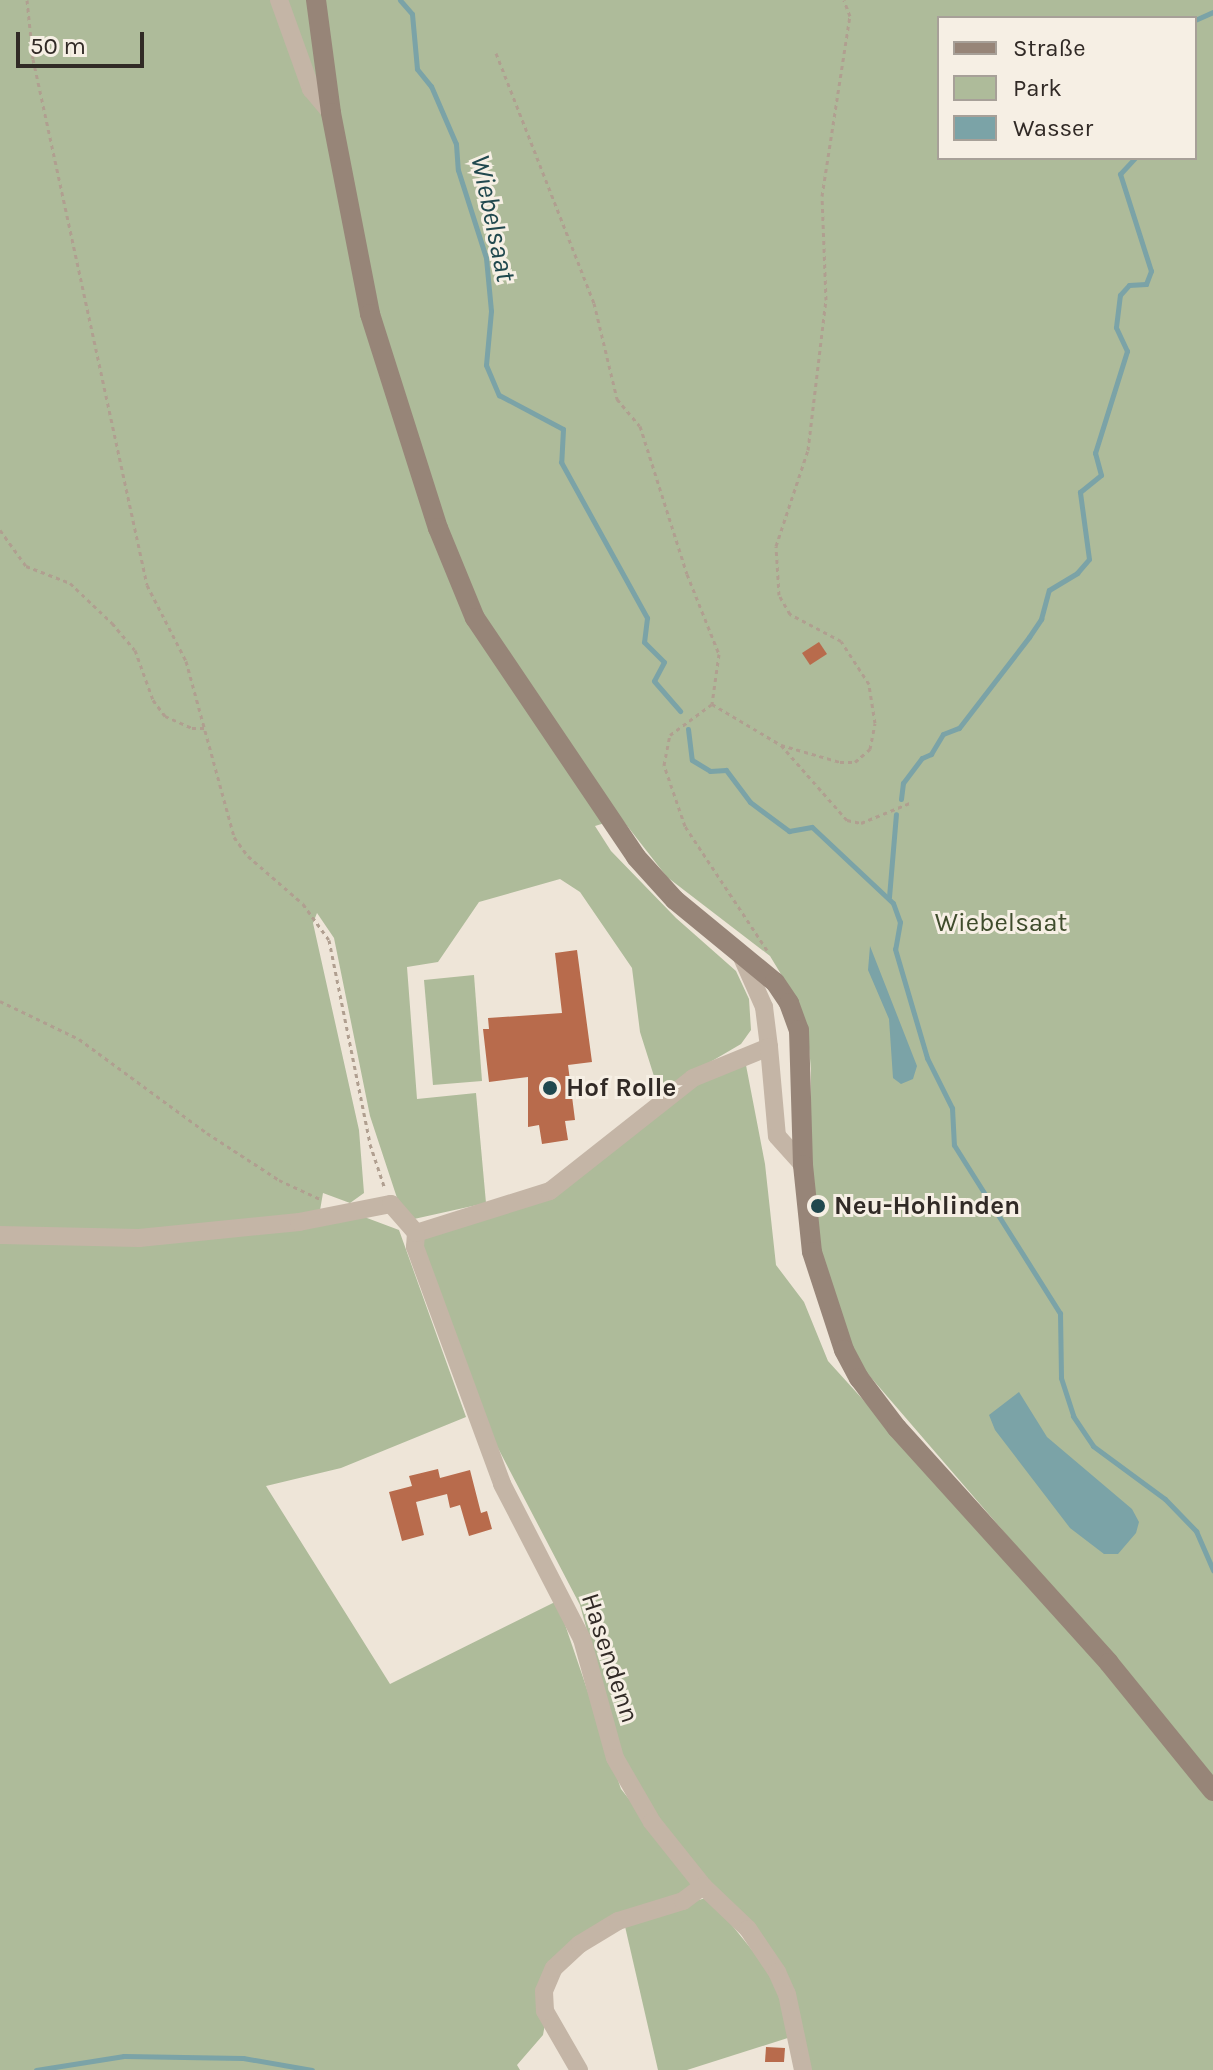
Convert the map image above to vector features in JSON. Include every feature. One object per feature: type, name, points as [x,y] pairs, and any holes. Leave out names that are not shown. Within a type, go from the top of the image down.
[{"type":"main road","points":[[316,0],[331,113],[370,314],[438,528],[475,618],[636,857],[675,900],[761,969],[789,1003],[799,1030],[803,1165],[812,1252],[825,1301],[859,1378],[897,1428],[1109,1663],[1213,1791]]},
{"type":"street","points":[[279,0],[311,89],[331,113]]},
{"type":"street","points":[[740,954],[764,1007],[777,1136],[803,1165]]},
{"type":"street","points":[[0,1235],[139,1238],[299,1222],[391,1204],[416,1233],[550,1191],[693,1078],[769,1047]]},
{"type":"street","name":"Hasendenn","points":[[416,1233],[415,1247],[502,1484],[578,1628],[615,1758],[652,1822],[703,1886],[748,1929],[777,1972],[787,1994],[803,2070]]},
{"type":"street","points":[[579,2070],[545,2011],[544,1991],[554,1968],[580,1944],[618,1921],[683,1901],[703,1886]]},
{"type":"path","points":[[27,0],[33,59],[132,535],[147,585],[186,661],[207,728],[234,837],[248,856],[303,904],[329,940],[370,1144],[391,1204]]},
{"type":"path","points":[[712,704],[781,745],[855,762],[870,749],[875,723],[869,684],[854,654],[841,641],[790,614],[779,595],[776,546],[808,450],[826,300],[822,196],[850,16],[844,0]]},
{"type":"path","points":[[496,53],[594,303],[617,399],[640,426],[687,574],[719,654],[712,704],[670,735],[664,765],[685,826],[768,949],[761,969]]},
{"type":"path","points":[[0,530],[26,566],[70,583],[112,623],[135,650],[153,700],[165,716],[207,728]]},
{"type":"path","points":[[781,745],[847,820],[861,823],[912,802]]},
{"type":"path","points":[[0,1001],[79,1039],[267,1172],[323,1200]]},
{"type":"green space","points":[[0,0],[1213,0],[1213,1784],[1098,1641],[855,1359],[817,1238],[810,1166],[811,1069],[807,1027],[790,989],[770,956],[667,877],[621,818],[595,826],[611,851],[676,918],[736,971],[749,999],[751,1030],[741,1044],[659,1092],[640,1032],[632,968],[580,892],[560,879],[479,902],[438,962],[407,967],[417,1099],[476,1093],[486,1203],[414,1219],[399,1204],[370,1116],[334,938],[317,913],[313,923],[359,1130],[364,1193],[350,1203],[323,1193],[318,1222],[359,1215],[399,1230],[466,1417],[341,1468],[266,1486],[390,1684],[557,1601],[621,1789],[695,1883],[681,1897],[557,1959],[543,2035],[517,2065],[520,2070],[0,2070]]},
{"type":"green space","points":[[474,975],[482,1081],[433,1085],[424,980]]},
{"type":"green space","points":[[745,1060],[765,1164],[776,1265],[804,1302],[828,1361],[1105,1667],[1213,1799],[1213,2070],[811,2070],[795,1998],[654,1817],[621,1755],[580,1605],[476,1406],[423,1254],[424,1237],[554,1197],[645,1118],[708,1076]]},
{"type":"green space","points":[[709,1897],[774,1977],[794,2036],[687,2070],[658,2070],[624,1922]]},
{"type":"water","points":[[870,946],[917,1066],[913,1079],[901,1084],[893,1078],[889,1019],[868,970]]},
{"type":"water","points":[[1019,1392],[1047,1437],[1132,1509],[1139,1522],[1136,1533],[1118,1554],[1104,1554],[1070,1528],[995,1430],[989,1415]]},
{"type":"building","points":[[819,642],[827,654],[810,665],[802,653]]},
{"type":"building","points":[[577,950],[592,1062],[568,1065],[575,1120],[565,1121],[568,1140],[542,1144],[539,1125],[528,1127],[528,1077],[489,1082],[483,1029],[489,1029],[488,1018],[562,1013],[555,953]]},
{"type":"building","points":[[438,1469],[440,1478],[470,1470],[481,1513],[487,1511],[492,1529],[469,1536],[460,1505],[450,1508],[447,1494],[416,1502],[424,1535],[402,1541],[389,1492],[412,1486],[409,1476]]},
{"type":"building","points":[[766,2047],[785,2048],[784,2062],[765,2062]]},
{"type":"waterway","name":"Wiebelsaat","points":[[400,0],[412,14],[417,69],[431,86],[456,144],[458,170],[486,258],[491,311],[486,365],[499,395],[563,429],[561,462],[647,618],[644,642],[664,662],[654,681],[680,711]]},
{"type":"waterway","points":[[1197,19],[1213,12]]},
{"type":"waterway","points":[[901,799],[903,783],[922,758],[931,754],[943,734],[959,728],[1029,637],[1041,619],[1049,590],[1077,573],[1089,559],[1080,492],[1101,475],[1095,453],[1127,351],[1116,327],[1120,295],[1129,285],[1146,284],[1151,271],[1120,174],[1133,160]]},
{"type":"waterway","name":"Wiebelsaat","points":[[688,729],[692,760],[710,771],[726,770],[750,802],[789,831],[812,827],[893,903],[900,922],[895,949],[927,1058],[952,1108],[954,1145],[1060,1313],[1061,1378],[1073,1416],[1093,1446],[1165,1499],[1196,1531],[1213,1570]]},
{"type":"waterway","points":[[889,897],[896,814]]},
{"type":"waterway","points":[[36,2070],[124,2056],[243,2058],[312,2070]]},
{"type":"place","name":"Hof Rolle","points":[[550,1088]]},
{"type":"place","name":"Neu-Hohlinden","points":[[818,1206]]}]
